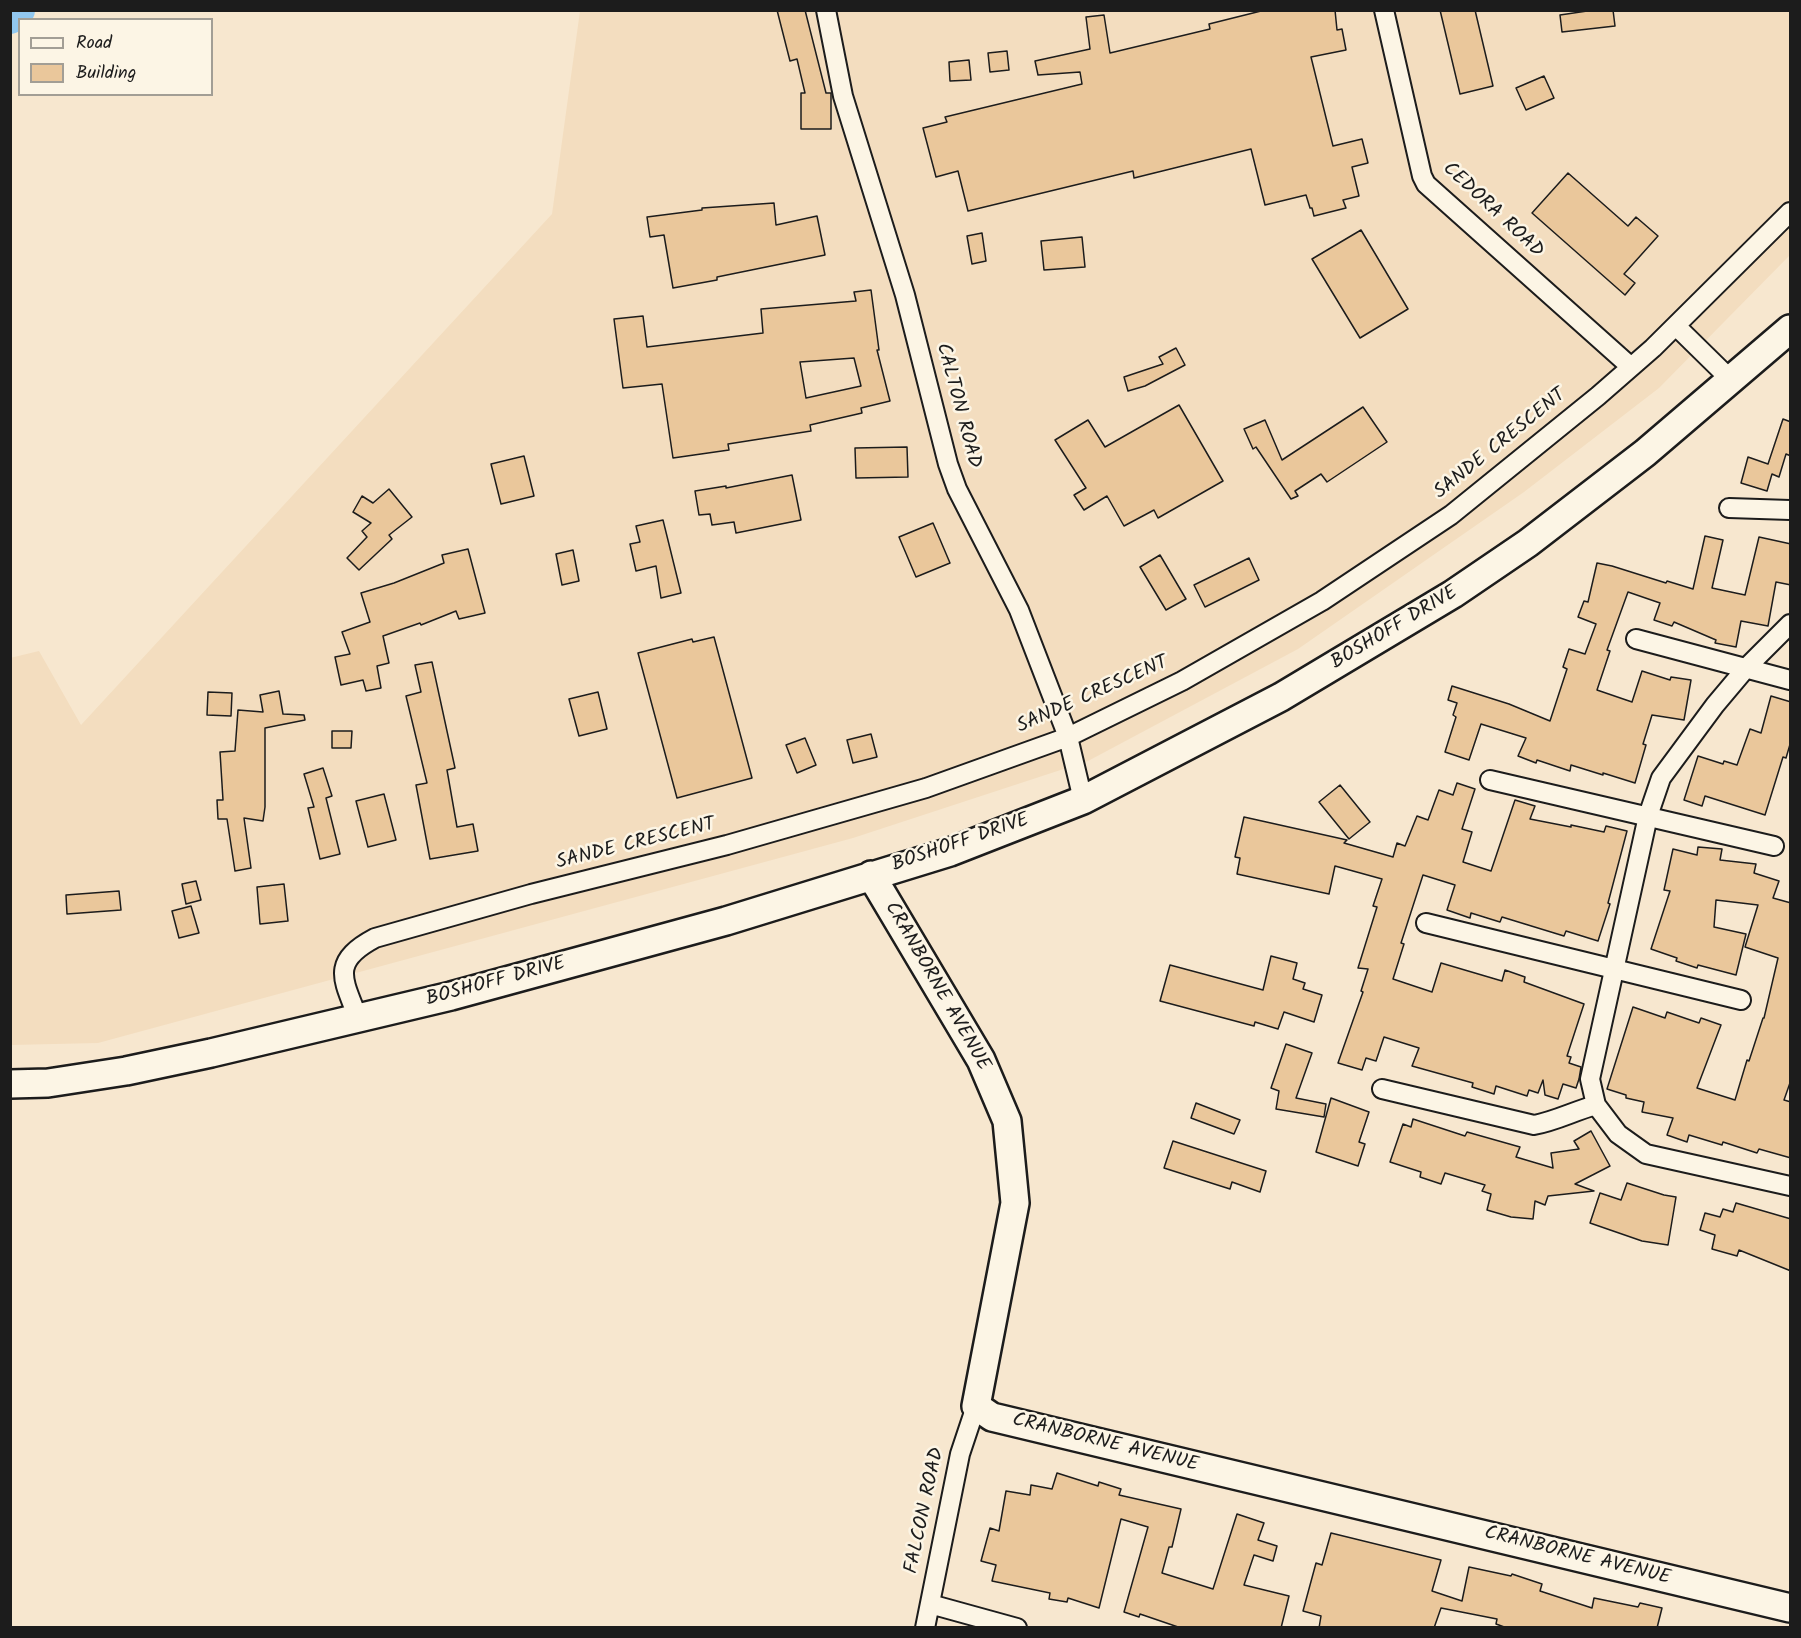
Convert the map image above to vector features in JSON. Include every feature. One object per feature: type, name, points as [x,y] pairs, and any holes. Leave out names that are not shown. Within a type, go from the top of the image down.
[{"type":"main road","name":"BOSHOFF DRIVE","points":[[10,1084],[48,1083],[126,1071],[451,996],[726,921],[950,852],[1083,800],[1281,697],[1453,594],[1528,543],[1628,467],[1791,329]]},
{"type":"main road","name":"CRANBORNE AVENUE","points":[[870,875],[981,1060],[1007,1121],[1015,1203],[976,1406],[992,1417],[1791,1608]]},
{"type":"street","name":"CALTON ROAD","points":[[826,10],[843,96],[904,295],[948,464],[957,489],[1019,610],[1068,737],[1083,800]]},
{"type":"street","name":"CEDORA ROAD","points":[[1384,10],[1422,176],[1426,184],[1631,367]]},
{"type":"street","name":"SANDE CRESCENT","points":[[358,1018],[346,986],[344,972],[348,959],[357,948],[375,938],[531,894],[727,845],[926,788],[1068,737],[1182,681],[1322,601],[1451,515],[1631,367],[1676,327],[1791,212]]},
{"type":"street","points":[[1676,327],[1731,380]]},
{"type":"street","points":[[1729,508],[1791,510]]},
{"type":"street","points":[[1791,624],[1747,667],[1715,705],[1661,778],[1648,816],[1590,1079],[1596,1105],[1618,1134],[1646,1154],[1791,1186]]},
{"type":"street","points":[[1636,639],[1791,680]]},
{"type":"street","points":[[1490,780],[1774,846]]},
{"type":"street","points":[[1425,923],[1741,1000]]},
{"type":"street","points":[[1383,1089],[1534,1125],[1556,1121],[1574,1111],[1596,1105]]},
{"type":"street","name":"FALCON ROAD","points":[[925,1628],[960,1454],[976,1406]]},
{"type":"street","points":[[930,1604],[1017,1628]]},
{"type":"shaded area","points":[[580,11],[1790,11],[1790,255],[1659,388],[1524,492],[1298,649],[1088,761],[853,838],[98,1043],[11,1045],[10,658],[39,651],[81,725],[552,214]]},
{"type":"building","points":[[777,10],[805,10],[826,93],[831,93],[831,129],[801,129],[801,93],[805,93],[797,59],[790,61]]},
{"type":"building","points":[[1265,10],[1335,10],[1337,30],[1342,29],[1346,50],[1311,57],[1333,146],[1362,139],[1368,163],[1352,167],[1359,196],[1343,200],[1346,208],[1314,216],[1306,195],[1265,205],[1251,149],[1134,178],[1133,171],[968,211],[958,171],[936,177],[923,128],[947,122],[945,117],[1082,84],[1080,72],[1038,75],[1035,61],[1090,49],[1086,17],[1104,15],[1110,53],[1210,29],[1209,24]]},
{"type":"building","points":[[1440,10],[1475,10],[1493,86],[1460,94]]},
{"type":"building","points":[[1613,10],[1615,26],[1562,32],[1560,15]]},
{"type":"building","points":[[1007,51],[1009,70],[990,72],[988,53]]},
{"type":"building","points":[[969,60],[971,80],[950,81],[949,62]]},
{"type":"building","points":[[1544,76],[1554,98],[1526,110],[1516,88]]},
{"type":"building","points":[[1568,173],[1628,226],[1636,217],[1658,236],[1624,274],[1635,283],[1625,295],[1532,213]]},
{"type":"building","points":[[774,203],[776,225],[817,216],[825,255],[673,288],[664,235],[650,237],[647,217],[702,210],[702,208]]},
{"type":"building","points":[[1361,230],[1408,309],[1360,338],[1312,259]]},
{"type":"building","points":[[982,233],[986,261],[972,264],[967,236]]},
{"type":"building","points":[[1082,237],[1085,267],[1044,270],[1041,241]]},
{"type":"building","points":[[871,290],[879,350],[877,350],[890,401],[861,408],[862,413],[810,425],[811,431],[728,444],[729,450],[673,458],[662,384],[623,388],[614,319],[643,316],[647,347],[763,333],[761,309],[856,301],[854,292]],"holes":[[[854,358],[861,386],[806,398],[800,362]]]},
{"type":"building","points":[[1176,348],[1185,365],[1145,386],[1128,391],[1124,377],[1163,364],[1159,357]]},
{"type":"building","points":[[1179,405],[1223,481],[1158,518],[1154,510],[1124,526],[1107,496],[1084,510],[1074,495],[1086,488],[1055,440],[1088,420],[1105,447]]},
{"type":"building","points":[[1363,407],[1387,442],[1327,482],[1321,474],[1295,491],[1298,496],[1291,499],[1256,447],[1253,449],[1244,429],[1265,420],[1282,460]]},
{"type":"building","points":[[1783,419],[1791,422],[1791,456],[1786,454],[1779,477],[1772,474],[1767,491],[1741,483],[1748,457],[1768,464]]},
{"type":"building","points":[[907,447],[908,477],[856,478],[855,448]]},
{"type":"building","points":[[524,456],[534,496],[501,504],[491,464]]},
{"type":"building","points":[[792,475],[801,520],[736,533],[734,522],[712,525],[710,514],[699,515],[695,491],[726,486],[726,488]]},
{"type":"building","points":[[389,489],[412,517],[389,535],[392,539],[359,570],[347,558],[367,537],[362,531],[371,523],[353,512],[362,496],[373,503]]},
{"type":"building","points":[[663,520],[681,593],[661,598],[656,566],[636,571],[630,544],[640,542],[636,526]]},
{"type":"building","points":[[933,523],[950,563],[916,577],[899,537]]},
{"type":"building","points":[[1705,536],[1723,540],[1712,588],[1745,595],[1759,537],[1791,544],[1791,585],[1776,582],[1768,626],[1741,621],[1736,647],[1715,643],[1716,640],[1674,622],[1672,626],[1654,620],[1660,603],[1628,592],[1607,650],[1610,651],[1597,690],[1632,702],[1642,671],[1670,680],[1671,677],[1691,680],[1684,720],[1652,715],[1635,783],[1571,765],[1570,771],[1537,760],[1536,763],[1518,756],[1526,738],[1481,724],[1469,760],[1445,752],[1456,717],[1453,715],[1457,703],[1448,700],[1452,686],[1509,704],[1550,721],[1567,669],[1563,667],[1569,649],[1585,654],[1596,624],[1578,617],[1584,601],[1588,602],[1597,563],[1693,589]]},
{"type":"building","points":[[468,549],[485,613],[459,619],[456,611],[421,625],[420,623],[383,636],[389,663],[377,666],[381,688],[366,691],[363,680],[341,685],[335,657],[350,654],[342,632],[370,622],[361,593],[394,583],[444,563],[442,555]]},
{"type":"building","points":[[573,550],[579,581],[562,585],[556,554]]},
{"type":"building","points":[[1160,555],[1186,599],[1166,610],[1140,567]]},
{"type":"building","points":[[1249,558],[1259,580],[1205,607],[1194,585]]},
{"type":"building","points":[[714,637],[752,778],[677,798],[638,653],[692,639],[693,642]]},
{"type":"building","points":[[432,662],[455,768],[447,770],[457,827],[473,824],[478,851],[430,859],[416,785],[427,783],[406,696],[421,692],[415,665]]},
{"type":"building","points":[[279,691],[283,714],[304,715],[305,720],[265,728],[263,821],[244,818],[251,868],[235,871],[227,819],[218,819],[217,800],[223,800],[220,752],[235,751],[238,710],[263,712],[260,695]]},
{"type":"building","points":[[208,692],[232,693],[231,716],[207,715]]},
{"type":"building","points":[[598,692],[607,729],[579,736],[569,699]]},
{"type":"building","points":[[1771,696],[1791,702],[1791,741],[1786,758],[1783,757],[1765,815],[1705,796],[1702,806],[1684,800],[1698,756],[1723,764],[1724,761],[1737,765],[1750,729],[1761,733]]},
{"type":"building","points":[[332,731],[352,731],[351,748],[332,748]]},
{"type":"building","points":[[871,734],[877,757],[853,763],[847,740]]},
{"type":"building","points":[[805,738],[816,765],[797,773],[786,745]]},
{"type":"building","points":[[323,768],[332,796],[326,798],[340,854],[320,859],[308,808],[314,807],[304,774]]},
{"type":"building","points":[[1457,783],[1475,789],[1462,829],[1472,832],[1463,862],[1491,871],[1515,800],[1535,806],[1530,819],[1604,832],[1606,826],[1627,831],[1608,903],[1610,904],[1598,941],[1566,931],[1564,936],[1502,917],[1500,922],[1471,913],[1470,918],[1447,910],[1455,885],[1423,875],[1401,943],[1404,944],[1393,979],[1432,992],[1441,963],[1502,981],[1505,970],[1525,977],[1524,982],[1584,1004],[1567,1056],[1571,1057],[1569,1063],[1581,1067],[1579,1079],[1576,1088],[1563,1084],[1558,1099],[1545,1095],[1543,1080],[1538,1093],[1529,1090],[1527,1096],[1496,1086],[1494,1094],[1472,1087],[1473,1083],[1412,1066],[1419,1048],[1384,1037],[1376,1061],[1366,1058],[1362,1070],[1338,1063],[1363,992],[1361,991],[1368,969],[1358,968],[1377,907],[1373,906],[1382,879],[1335,866],[1329,894],[1237,874],[1240,858],[1235,857],[1244,817],[1347,840],[1344,843],[1393,857],[1397,843],[1405,846],[1417,816],[1428,820],[1439,790],[1453,795]]},
{"type":"building","points":[[1340,785],[1370,822],[1349,839],[1319,802]]},
{"type":"building","points":[[384,794],[396,840],[368,847],[356,801]]},
{"type":"building","points":[[1698,847],[1722,849],[1720,860],[1756,864],[1754,873],[1779,881],[1773,898],[1791,903],[1791,1080],[1784,1100],[1791,1102],[1791,1158],[1759,1149],[1757,1153],[1723,1142],[1722,1145],[1689,1135],[1687,1142],[1667,1135],[1673,1118],[1642,1112],[1644,1102],[1626,1098],[1626,1095],[1607,1089],[1633,1007],[1665,1018],[1667,1012],[1699,1023],[1701,1018],[1721,1025],[1697,1088],[1735,1100],[1747,1060],[1749,1061],[1764,1018],[1778,958],[1745,947],[1758,905],[1716,900],[1714,927],[1746,934],[1736,975],[1698,965],[1697,968],[1651,949],[1670,891],[1664,890],[1673,849],[1697,855]]},
{"type":"building","points":[[196,881],[201,900],[186,904],[182,884]]},
{"type":"building","points":[[284,884],[288,921],[260,924],[257,887]]},
{"type":"building","points":[[119,891],[121,910],[67,914],[66,895]]},
{"type":"building","points":[[191,906],[199,933],[179,938],[172,911]]},
{"type":"building","points":[[1271,956],[1297,963],[1293,979],[1305,983],[1303,989],[1322,995],[1314,1022],[1284,1012],[1278,1029],[1255,1022],[1254,1026],[1160,1001],[1170,965],[1263,990]]},
{"type":"building","points":[[1286,1044],[1312,1053],[1296,1098],[1326,1104],[1324,1117],[1276,1109],[1279,1091],[1271,1088]]},
{"type":"building","points":[[1331,1098],[1369,1112],[1359,1142],[1365,1144],[1358,1166],[1316,1152]]},
{"type":"building","points":[[1196,1103],[1240,1120],[1234,1134],[1191,1118]]},
{"type":"building","points":[[1413,1119],[1465,1136],[1467,1132],[1520,1147],[1516,1157],[1553,1168],[1551,1153],[1579,1149],[1574,1141],[1591,1131],[1610,1166],[1575,1184],[1594,1191],[1548,1196],[1545,1205],[1535,1201],[1533,1219],[1511,1217],[1487,1210],[1491,1194],[1482,1191],[1485,1185],[1445,1173],[1441,1184],[1420,1177],[1421,1172],[1390,1162],[1403,1124],[1411,1127]]},
{"type":"building","points":[[1173,1141],[1266,1171],[1260,1192],[1232,1182],[1230,1189],[1164,1168]]},
{"type":"building","points":[[1627,1183],[1676,1197],[1668,1245],[1642,1241],[1590,1223],[1600,1193],[1621,1200]]},
{"type":"building","points":[[1736,1203],[1791,1219],[1791,1271],[1739,1250],[1737,1256],[1712,1249],[1715,1235],[1700,1230],[1705,1213],[1720,1217],[1723,1209],[1733,1212]]},
{"type":"building","points":[[1057,1473],[1098,1486],[1099,1482],[1121,1489],[1119,1495],[1181,1509],[1172,1547],[1169,1547],[1162,1573],[1213,1589],[1237,1514],[1264,1523],[1258,1540],[1277,1546],[1273,1561],[1254,1555],[1244,1585],[1289,1596],[1281,1628],[1181,1628],[1140,1614],[1139,1617],[1124,1612],[1148,1527],[1121,1519],[1099,1608],[1068,1598],[1067,1602],[1049,1599],[1050,1593],[992,1581],[996,1565],[981,1561],[990,1528],[999,1531],[1006,1491],[1030,1495],[1031,1485],[1052,1489]]},
{"type":"building","points":[[1331,1533],[1441,1560],[1432,1591],[1462,1601],[1469,1567],[1511,1576],[1512,1574],[1542,1584],[1540,1591],[1592,1608],[1594,1598],[1638,1607],[1640,1603],[1662,1608],[1657,1628],[1507,1628],[1496,1624],[1497,1619],[1441,1608],[1434,1628],[1319,1628],[1321,1616],[1303,1611],[1316,1563],[1322,1565]]},
{"type":"waterway","points":[[10,17],[18,10]]}]
